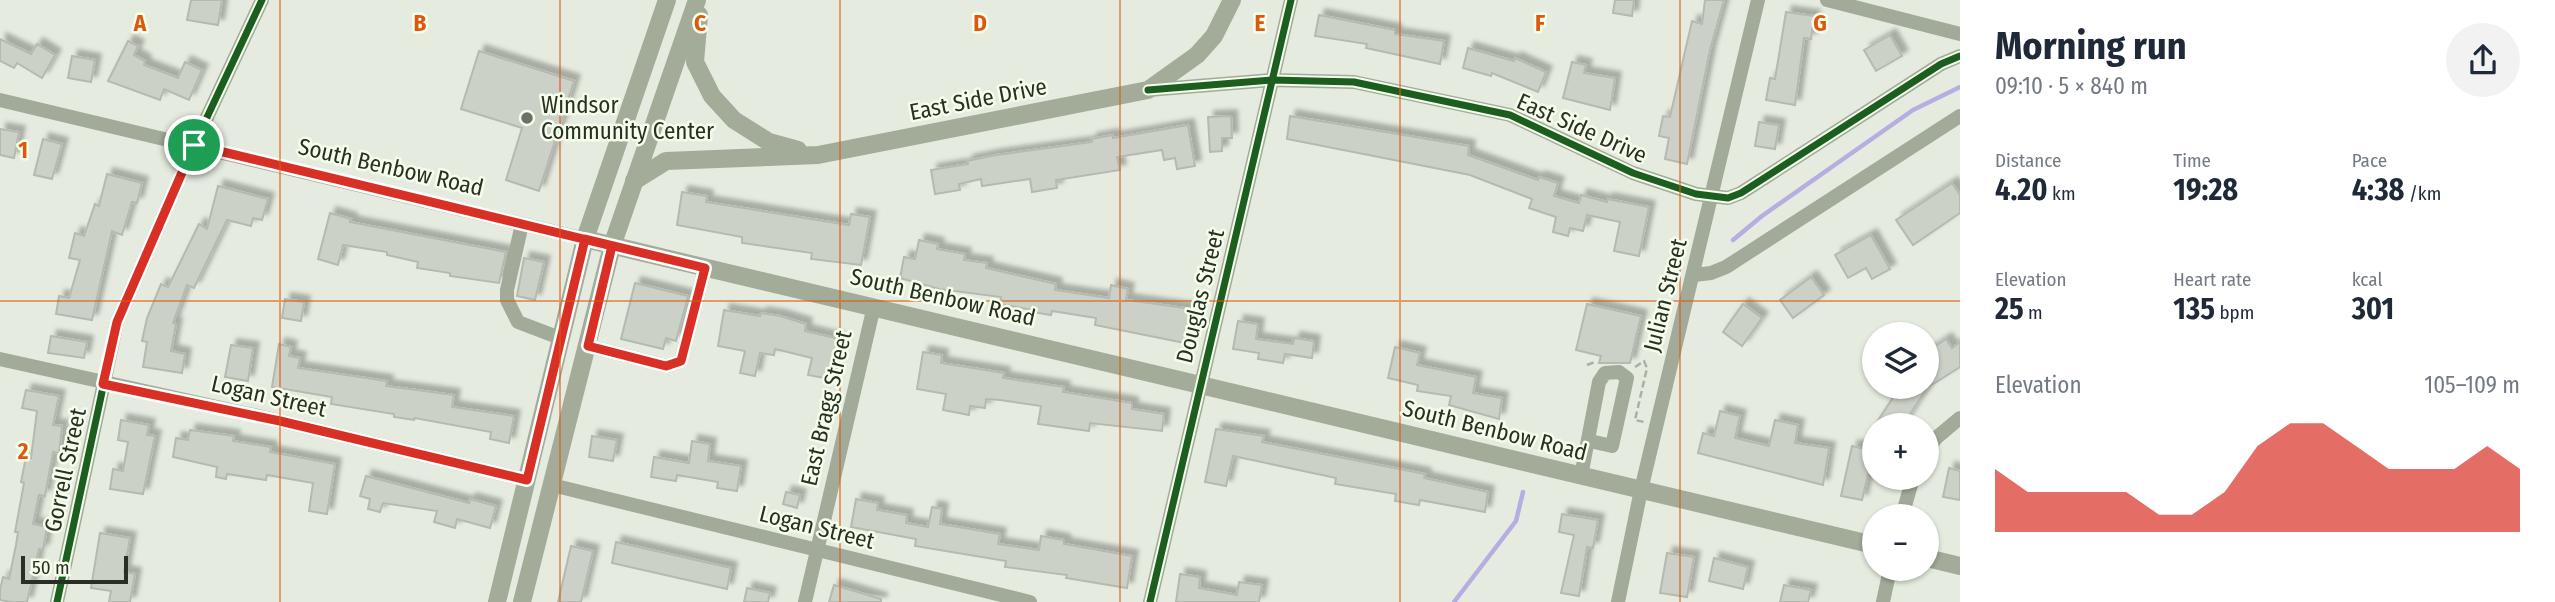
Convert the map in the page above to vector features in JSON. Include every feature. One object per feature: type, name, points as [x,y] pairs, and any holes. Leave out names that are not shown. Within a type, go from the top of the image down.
[{"type":"main road","points":[[497,602],[585,239],[667,0]]},
{"type":"main road","points":[[699,0],[695,62],[712,96],[734,120],[769,142],[818,155]]},
{"type":"main road","points":[[522,602],[612,246],[699,0]]},
{"type":"main road","name":"East Side Drive","points":[[634,181],[666,161],[818,155],[1148,90],[1197,55],[1214,36],[1232,0]]},
{"type":"main road","name":"South Benbow Road","points":[[585,239],[1862,542]]},
{"type":"main road","points":[[1939,561],[1960,566]]},
{"type":"street","name":"Gorrell Street","points":[[57,602],[117,322],[194,145],[262,0]]},
{"type":"street","name":"Douglas Street","points":[[1150,602],[1199,383],[1291,0]]},
{"type":"street","name":"Julian Street","points":[[1618,602],[1641,490],[1758,0]]},
{"type":"street","points":[[1827,0],[1960,34]]},
{"type":"street","name":"East Side Drive","points":[[1148,90],[1272,80],[1354,82],[1510,115],[1633,173],[1713,197],[1728,198],[1741,193],[1941,64],[1960,56]]},
{"type":"street","name":"South Benbow Road","points":[[0,100],[585,239]]},
{"type":"street","points":[[1694,275],[1711,274],[1726,267],[1960,116]]},
{"type":"street","points":[[522,224],[507,300],[518,322],[561,338]]},
{"type":"street","points":[[588,346],[675,366],[681,361],[705,268]]},
{"type":"street","name":"East Bragg Street","points":[[805,602],[874,306]]},
{"type":"street","name":"Logan Street","points":[[0,359],[103,384],[280,421],[527,480]]},
{"type":"street","points":[[1581,476],[1601,377],[1612,371],[1619,372],[1628,378],[1612,446],[1590,440]]},
{"type":"street","points":[[1939,436],[1960,418]]},
{"type":"street","name":"Logan Street","points":[[552,485],[1030,602]]},
{"type":"street","points":[[1884,602],[1888,581]]},
{"type":"building","points":[[191,0],[222,0],[218,25],[187,20]]},
{"type":"building","points":[[1615,0],[1634,0],[1632,16],[1613,13]]},
{"type":"building","points":[[1705,0],[1724,0],[1710,50],[1687,164],[1665,159],[1669,138],[1659,136],[1663,116],[1670,117],[1692,21],[1702,24]]},
{"type":"building","points":[[1786,12],[1814,16],[1811,39],[1804,38],[1795,105],[1766,100],[1770,78],[1775,79]]},
{"type":"building","points":[[1319,15],[1395,30],[1395,34],[1444,41],[1440,64],[1366,48],[1367,44],[1315,36]]},
{"type":"building","points":[[1890,35],[1902,56],[1876,71],[1864,50]]},
{"type":"building","points":[[0,39],[31,54],[37,44],[55,55],[42,78],[17,63],[14,68],[0,61]]},
{"type":"building","points":[[128,41],[138,46],[134,55],[145,61],[144,65],[178,78],[185,62],[202,70],[189,100],[164,89],[160,100],[108,81]]},
{"type":"building","points":[[1468,48],[1514,61],[1515,58],[1546,72],[1538,92],[1492,73],[1491,76],[1463,68]]},
{"type":"building","name":"Windsor Community Center","points":[[479,51],[574,81],[539,191],[506,180],[522,128],[461,109]]},
{"type":"building","points":[[72,56],[95,60],[91,82],[68,78]]},
{"type":"building","points":[[1572,62],[1586,65],[1584,73],[1615,78],[1610,110],[1563,98]]},
{"type":"building","points":[[1231,116],[1232,138],[1222,138],[1222,151],[1210,152],[1208,117]]},
{"type":"building","points":[[1290,116],[1469,146],[1468,155],[1538,180],[1539,177],[1558,183],[1554,196],[1579,203],[1581,195],[1607,202],[1607,199],[1649,207],[1639,256],[1614,251],[1620,222],[1587,215],[1583,231],[1570,228],[1568,236],[1553,232],[1556,217],[1529,208],[1532,199],[1470,175],[1287,139]]},
{"type":"building","points":[[1759,122],[1779,125],[1775,149],[1755,146]]},
{"type":"building","points":[[1188,125],[1195,166],[1177,169],[1175,158],[1164,160],[1162,150],[1117,157],[1120,170],[1056,180],[1057,188],[1032,192],[1030,179],[982,186],[981,179],[959,184],[960,190],[935,194],[931,170],[968,164],[967,161],[996,155]]},
{"type":"building","points":[[0,129],[19,132],[14,158],[0,155]]},
{"type":"building","points":[[43,139],[62,144],[52,179],[34,175]]},
{"type":"building","points":[[107,174],[142,183],[137,203],[132,202],[122,235],[112,231],[92,320],[56,314],[59,296],[69,298],[80,260],[69,258],[75,233],[84,236],[95,204],[99,206]]},
{"type":"building","points":[[1952,183],[1960,195],[1960,213],[1913,245],[1896,220]]},
{"type":"building","points":[[218,186],[268,199],[262,220],[253,218],[251,226],[227,220],[194,288],[187,285],[173,323],[176,324],[171,351],[185,354],[182,373],[143,367],[147,342],[142,341],[147,318],[161,284],[168,287],[199,224],[207,229]]},
{"type":"building","points":[[682,192],[707,196],[706,202],[849,225],[851,214],[870,217],[861,265],[811,259],[812,253],[742,243],[742,237],[677,225]]},
{"type":"building","points":[[330,213],[351,219],[350,222],[506,252],[499,283],[417,268],[418,262],[387,255],[387,252],[343,245],[338,265],[318,259]]},
{"type":"building","points":[[1871,235],[1890,269],[1872,279],[1866,268],[1848,278],[1835,255]]},
{"type":"building","points":[[919,240],[938,244],[937,249],[965,254],[964,260],[987,263],[986,268],[1056,284],[1055,290],[1109,298],[1111,285],[1128,289],[1126,300],[1193,309],[1185,343],[1095,325],[1096,318],[1052,311],[1051,315],[1032,312],[1000,304],[1001,297],[939,289],[900,278],[904,257],[915,259]]},
{"type":"building","points":[[524,258],[544,262],[535,300],[517,296]]},
{"type":"building","points":[[1811,277],[1824,295],[1793,318],[1780,300]]},
{"type":"building","points":[[635,283],[688,296],[676,341],[666,338],[663,349],[621,339]]},
{"type":"building","points":[[285,299],[304,302],[301,321],[282,318]]},
{"type":"building","points":[[1587,304],[1641,316],[1630,363],[1599,363],[1601,356],[1576,350]]},
{"type":"building","points":[[1743,304],[1762,318],[1742,346],[1723,332]]},
{"type":"building","points":[[724,310],[760,316],[761,313],[780,316],[806,324],[805,331],[839,339],[830,379],[808,375],[812,358],[775,349],[774,355],[760,353],[755,376],[740,373],[745,351],[718,346]]},
{"type":"building","points":[[1238,321],[1258,324],[1256,339],[1293,344],[1294,338],[1314,341],[1312,358],[1285,354],[1283,363],[1258,359],[1259,353],[1233,349]]},
{"type":"building","points":[[51,336],[87,342],[84,358],[48,353]]},
{"type":"building","points":[[1946,339],[1952,348],[1960,342],[1960,367],[1939,380],[1939,344]]},
{"type":"building","points":[[279,344],[291,347],[289,356],[300,358],[298,368],[387,381],[386,386],[454,395],[452,407],[514,416],[509,443],[490,439],[491,432],[415,418],[394,417],[394,414],[331,404],[332,397],[272,387]]},
{"type":"building","points":[[231,345],[253,348],[248,381],[225,377]]},
{"type":"building","points":[[1395,347],[1420,353],[1417,365],[1476,377],[1473,393],[1502,398],[1499,419],[1449,405],[1451,396],[1417,391],[1418,385],[1388,378]]},
{"type":"building","points":[[923,352],[942,355],[941,363],[1004,373],[1003,378],[1064,387],[1063,392],[1132,403],[1132,409],[1164,414],[1162,431],[1090,423],[1089,431],[1038,424],[1041,406],[1000,400],[986,399],[985,408],[970,406],[969,415],[943,410],[946,394],[917,389]]},
{"type":"building","points":[[26,390],[59,396],[53,425],[62,426],[59,453],[53,452],[45,496],[39,495],[33,524],[47,527],[43,550],[39,549],[27,602],[11,602],[0,600],[0,590],[3,577],[9,579],[18,532],[15,532],[24,483],[21,482],[26,457],[31,458],[37,411],[22,408]]},
{"type":"building","points":[[1892,399],[1920,399],[1911,413],[1883,413]]},
{"type":"building","points":[[1720,411],[1740,416],[1735,438],[1769,446],[1775,420],[1798,425],[1795,443],[1829,448],[1823,485],[1698,453],[1703,433],[1714,436]]},
{"type":"building","points":[[121,420],[149,425],[147,435],[155,436],[143,494],[110,489],[113,469],[123,471],[128,442],[118,440]]},
{"type":"building","points":[[1216,429],[1264,436],[1262,442],[1425,474],[1424,478],[1488,492],[1485,512],[1420,500],[1419,505],[1395,501],[1396,494],[1335,484],[1336,478],[1233,456],[1226,486],[1205,482]]},
{"type":"building","points":[[190,430],[234,436],[233,441],[271,447],[270,452],[335,464],[327,514],[309,511],[313,483],[267,475],[266,480],[227,474],[226,479],[216,477],[217,467],[173,457],[176,438],[188,440]]},
{"type":"building","points":[[592,436],[617,440],[613,461],[589,457]]},
{"type":"building","points":[[692,441],[710,444],[708,461],[741,466],[737,491],[717,488],[718,482],[677,475],[676,481],[651,477],[654,457],[689,463]]},
{"type":"building","points":[[1852,446],[1862,448],[1862,490],[1864,490],[1862,500],[1841,496]]},
{"type":"building","points":[[1949,468],[1960,471],[1960,500],[1943,497]]},
{"type":"building","points":[[366,476],[469,503],[470,499],[496,506],[490,528],[457,519],[455,528],[434,522],[437,511],[383,503],[380,512],[368,509],[370,499],[360,496]]},
{"type":"building","points":[[786,492],[800,495],[797,508],[783,504]]},
{"type":"building","points":[[856,499],[878,503],[877,510],[907,515],[906,523],[928,527],[932,507],[942,509],[940,524],[1000,534],[998,544],[1039,550],[1041,536],[1064,540],[1064,544],[1132,556],[1127,588],[1066,578],[1067,575],[1005,567],[1006,561],[915,546],[916,539],[851,527]]},
{"type":"building","points":[[1562,514],[1598,520],[1593,548],[1587,547],[1579,596],[1561,593],[1574,535],[1559,532]]},
{"type":"building","points":[[100,533],[130,538],[124,572],[135,574],[130,602],[109,602],[111,591],[91,588]]},
{"type":"building","points":[[616,542],[731,568],[727,589],[612,563]]},
{"type":"building","points":[[571,546],[593,551],[581,602],[558,602]]},
{"type":"building","points":[[1667,553],[1694,557],[1687,597],[1660,593]]},
{"type":"building","points":[[1714,558],[1748,567],[1743,589],[1709,581]]},
{"type":"building","points":[[1180,574],[1200,577],[1199,588],[1237,595],[1239,582],[1262,585],[1259,602],[1176,602]]},
{"type":"building","points":[[834,585],[881,599],[881,602],[829,602]]},
{"type":"building","points":[[1784,585],[1811,590],[1808,602],[1780,602]]},
{"type":"building","points":[[747,588],[770,593],[768,602],[744,602]]},
{"type":"waterway","points":[[1733,240],[1762,216],[1913,110],[1960,87]]},
{"type":"waterway","points":[[1454,602],[1516,521],[1523,492]]},
{"type":"cycle path","points":[[57,602],[117,322],[194,145],[262,0]]},
{"type":"cycle path","points":[[1150,602],[1291,0]]},
{"type":"cycle path","points":[[1148,90],[1272,80],[1354,82],[1510,115],[1633,173],[1696,194],[1728,198],[1741,193],[1941,64],[1960,56]]},
{"type":"place","name":"Windsor Community Center","points":[[527,118]]},
{"type":"route","points":[[194,145],[117,322],[103,384],[280,421],[527,480],[561,338],[585,239],[705,268],[681,361],[675,366],[666,366],[588,346],[612,246],[568,235],[445,205],[194,145]]}]
